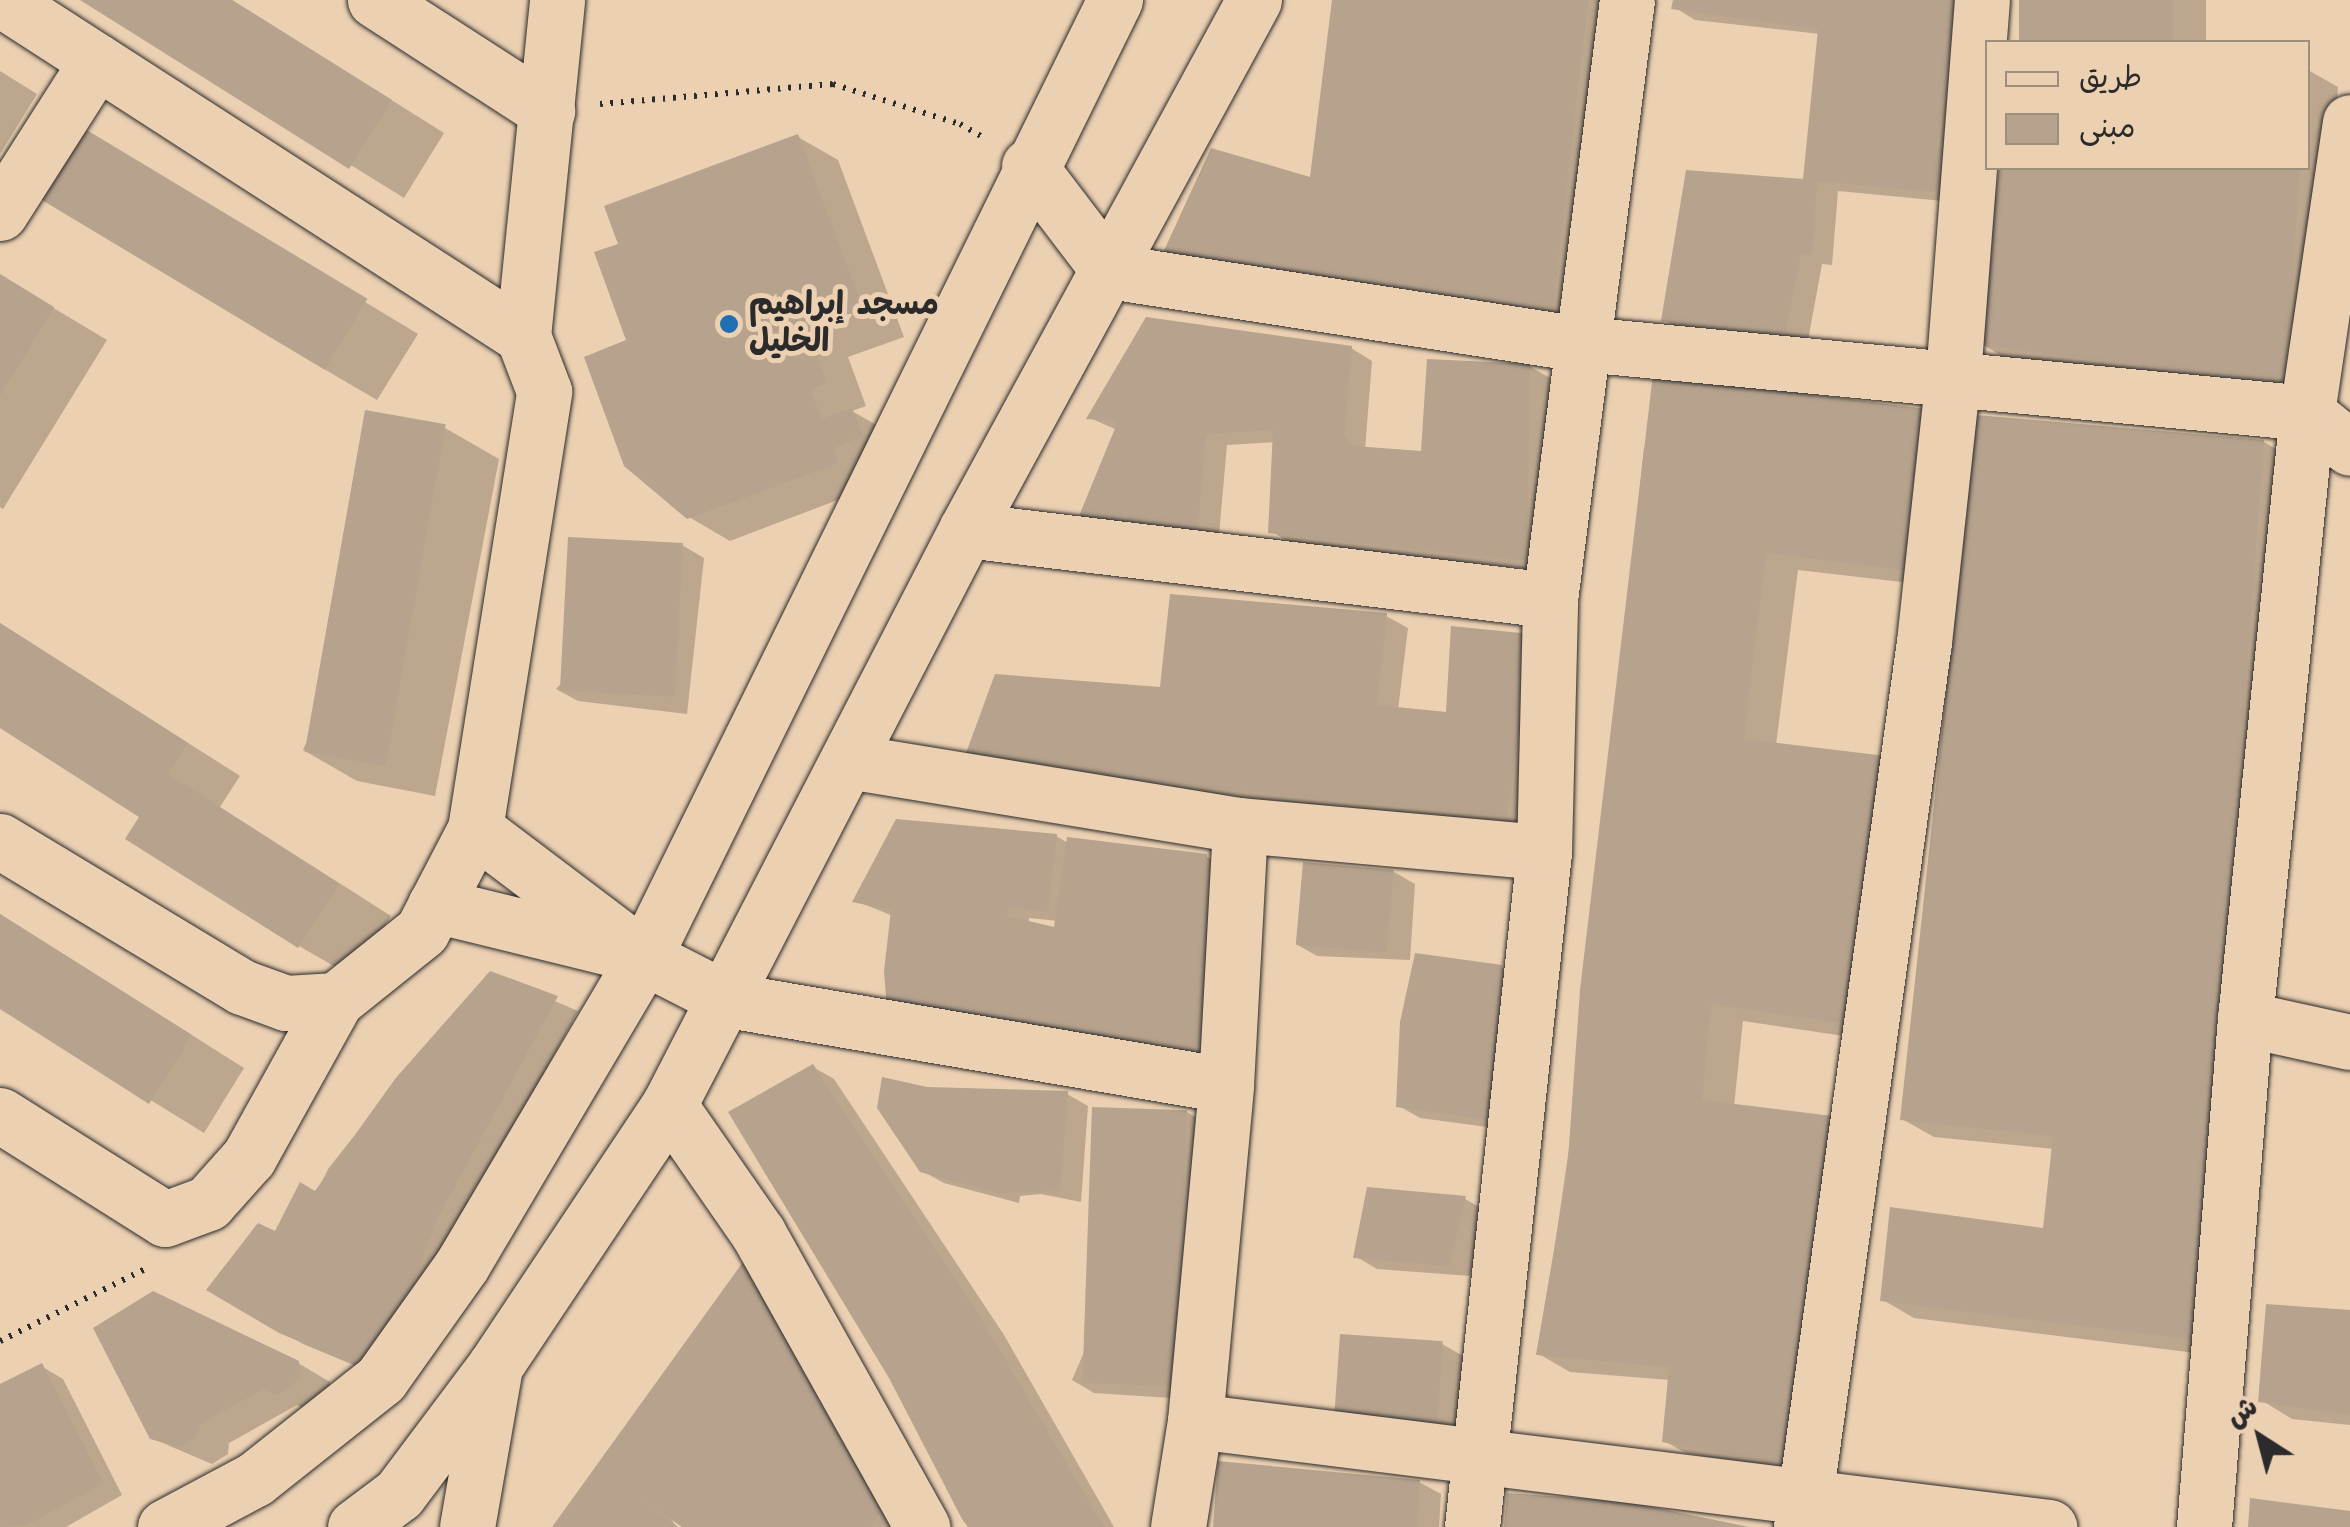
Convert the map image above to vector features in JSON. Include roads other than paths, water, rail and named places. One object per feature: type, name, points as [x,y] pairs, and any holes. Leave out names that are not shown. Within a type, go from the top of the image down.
[{"type":"street","points":[[2,0],[523,336]]},
{"type":"street","points":[[375,0],[547,111]]},
{"type":"street","points":[[0,1116],[168,1237],[208,1203],[242,1166],[336,1000],[392,962],[422,931],[475,828],[544,391],[523,336],[557,0]]},
{"type":"street","points":[[164,1527],[255,1478],[381,1378],[462,1266],[644,957],[1029,166],[1116,0]]},
{"type":"street","points":[[354,1527],[398,1494],[495,1366],[669,1105],[728,1000],[966,530],[1254,0]]},
{"type":"street","points":[[1472,1527],[1544,852],[1550,600],[1627,0]]},
{"type":"street","points":[[1802,1511],[1924,642],[1953,376],[1982,0]]},
{"type":"street","points":[[0,214],[98,61]]},
{"type":"street","points":[[2204,1527],[2245,1019],[2306,413],[2350,122]]},
{"type":"street","points":[[1029,166],[1109,271],[1583,344],[1953,376],[2306,413],[2350,448]]},
{"type":"street","points":[[966,530],[1550,600]]},
{"type":"street","points":[[848,761],[1240,825],[1544,852]]},
{"type":"street","points":[[1178,1527],[1195,1421],[1226,1085],[1240,825]]},
{"type":"street","points":[[475,828],[644,957],[728,1000],[1226,1085]]},
{"type":"street","points":[[0,841],[242,987],[286,1003],[336,1000]]},
{"type":"street","points":[[435,906],[644,957]]},
{"type":"street","points":[[2245,1019],[2350,1042]]},
{"type":"street","points":[[669,1105],[758,1233],[910,1520]]},
{"type":"street","points":[[467,1527],[495,1366]]},
{"type":"street","points":[[1195,1421],[1481,1458],[1802,1511],[2048,1527]]},
{"type":"place","name":"مسجد إبراهيم الخليل","points":[[729,324]]}]
